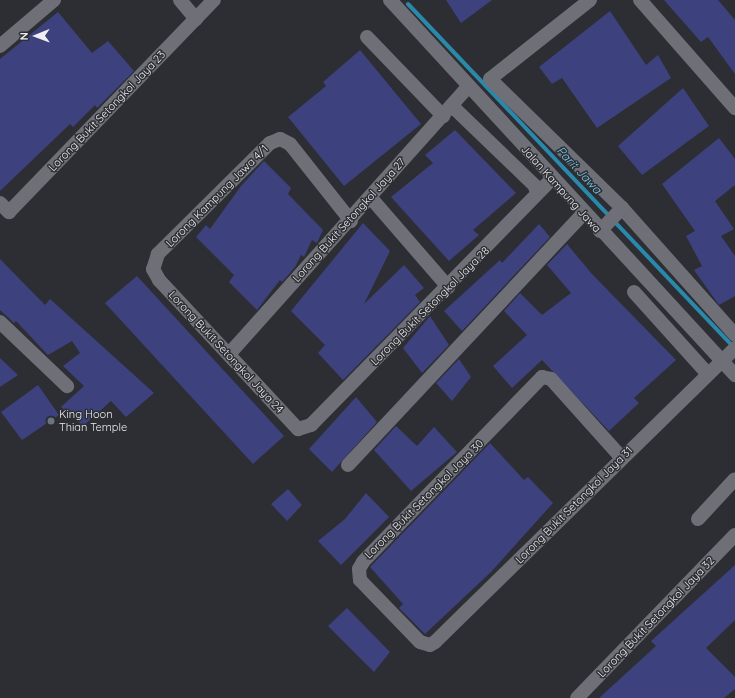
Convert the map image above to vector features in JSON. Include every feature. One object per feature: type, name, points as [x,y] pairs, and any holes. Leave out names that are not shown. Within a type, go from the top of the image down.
[{"type":"street","points":[[0,46],[54,0]]},
{"type":"street","points":[[180,0],[196,19]]},
{"type":"street","name":"Lorong Bukit Setongkol Jaya 23","points":[[0,202],[9,212],[214,0]]},
{"type":"street","name":"Jalan Kampung Jawa","points":[[390,0],[584,213],[604,227],[728,355],[735,375]]},
{"type":"street","points":[[590,0],[490,79],[622,208],[735,335]]},
{"type":"street","points":[[640,0],[735,108]]},
{"type":"street","points":[[367,37],[447,111],[535,186],[537,194]]},
{"type":"street","name":"Lorong Bukit Setongkol Jaya 27","points":[[230,353],[350,221],[468,87]]},
{"type":"street","name":"Lorong Kampung Jawa 4/1","points":[[153,269],[158,254],[270,143],[280,139],[290,144],[350,221]]},
{"type":"street","name":"Lorong Bukit Setongkol Jaya 28","points":[[304,430],[448,288],[552,179]]},
{"type":"street","points":[[370,198],[448,288]]},
{"type":"street","points":[[604,227],[622,208]]},
{"type":"street","points":[[348,466],[584,213]]},
{"type":"street","name":"Lorong Bukit Setongkol Jaya 24","points":[[153,269],[159,280],[230,353],[298,429],[304,430]]},
{"type":"street","points":[[634,292],[707,373]]},
{"type":"street","points":[[0,322],[67,386]]},
{"type":"street","name":"Lorong Bukit Setongkol Jaya 31","points":[[425,644],[440,637],[621,457],[707,373],[728,355]]},
{"type":"street","name":"Lorong Bukit Setongkol Jaya 30","points":[[425,644],[360,580],[359,569],[542,377],[547,377],[621,457]]},
{"type":"street","points":[[698,519],[735,479]]},
{"type":"street","name":"Lorong Bukit Setongkol Jaya 32","points":[[577,698],[735,535]]},
{"type":"building","points":[[446,0],[492,0],[461,23]]},
{"type":"building","points":[[664,0],[718,0],[735,20],[735,74],[708,37],[701,42]]},
{"type":"building","points":[[610,11],[646,65],[658,55],[671,78],[597,128],[562,78],[552,84],[539,67]]},
{"type":"building","points":[[58,12],[92,53],[108,41],[134,71],[97,108],[95,105],[73,127],[70,124],[0,191],[0,59]]},
{"type":"building","points":[[360,50],[421,124],[344,186],[288,117],[326,86],[323,82]]},
{"type":"building","points":[[683,88],[709,126],[642,175],[618,146]]},
{"type":"building","points":[[455,130],[516,193],[473,230],[479,235],[449,261],[391,197],[433,163],[425,155]]},
{"type":"building","points":[[719,138],[735,159],[735,185],[715,201],[734,229],[721,236],[735,256],[735,296],[719,305],[694,270],[702,266],[686,236],[695,231],[662,184]]},
{"type":"building","points":[[264,161],[291,188],[288,194],[323,230],[317,243],[312,240],[304,257],[301,255],[295,267],[282,282],[280,280],[257,310],[229,282],[234,275],[196,237],[206,225],[210,229],[241,186]]},
{"type":"building","points":[[363,223],[390,251],[364,304],[404,265],[424,288],[415,295],[420,302],[343,380],[318,353],[325,345],[291,311]]},
{"type":"building","points":[[539,224],[550,237],[462,331],[444,311],[500,260],[502,263]]},
{"type":"building","points":[[567,244],[592,274],[676,360],[634,398],[639,403],[609,431],[542,360],[512,388],[493,366],[527,335],[504,311],[520,293],[542,315],[571,293],[547,265]]},
{"type":"building","points":[[0,259],[45,305],[50,299],[154,393],[126,417],[111,401],[83,426],[61,407],[84,386],[63,366],[80,353],[72,341],[48,355],[16,321],[14,323],[0,310]]},
{"type":"building","points":[[137,276],[284,436],[253,464],[105,303]]},
{"type":"building","points":[[430,316],[449,345],[422,373],[403,348]]},
{"type":"building","points":[[0,358],[18,375],[0,387]]},
{"type":"building","points":[[459,359],[471,377],[452,401],[436,383]]},
{"type":"building","points":[[38,385],[59,415],[22,440],[1,412]]},
{"type":"building","points":[[356,397],[377,422],[332,472],[309,449]]},
{"type":"building","points":[[396,426],[417,446],[434,427],[457,452],[411,491],[374,450]]},
{"type":"building","points":[[490,443],[524,480],[528,477],[553,503],[491,572],[425,634],[399,608],[403,604],[370,567]]},
{"type":"building","points":[[288,489],[302,505],[287,521],[271,504]]},
{"type":"building","points":[[366,493],[389,517],[341,565],[318,541],[345,519]]},
{"type":"building","points":[[735,565],[735,620],[706,648],[735,677],[735,689],[724,698],[599,698],[656,646],[651,641]]},
{"type":"building","points":[[347,608],[390,652],[374,672],[328,626]]},
{"type":"waterway","name":"Parit Jawa","points":[[408,4],[732,346]]},
{"type":"place","name":"King Hoon Thian Temple","points":[[51,421]]}]
